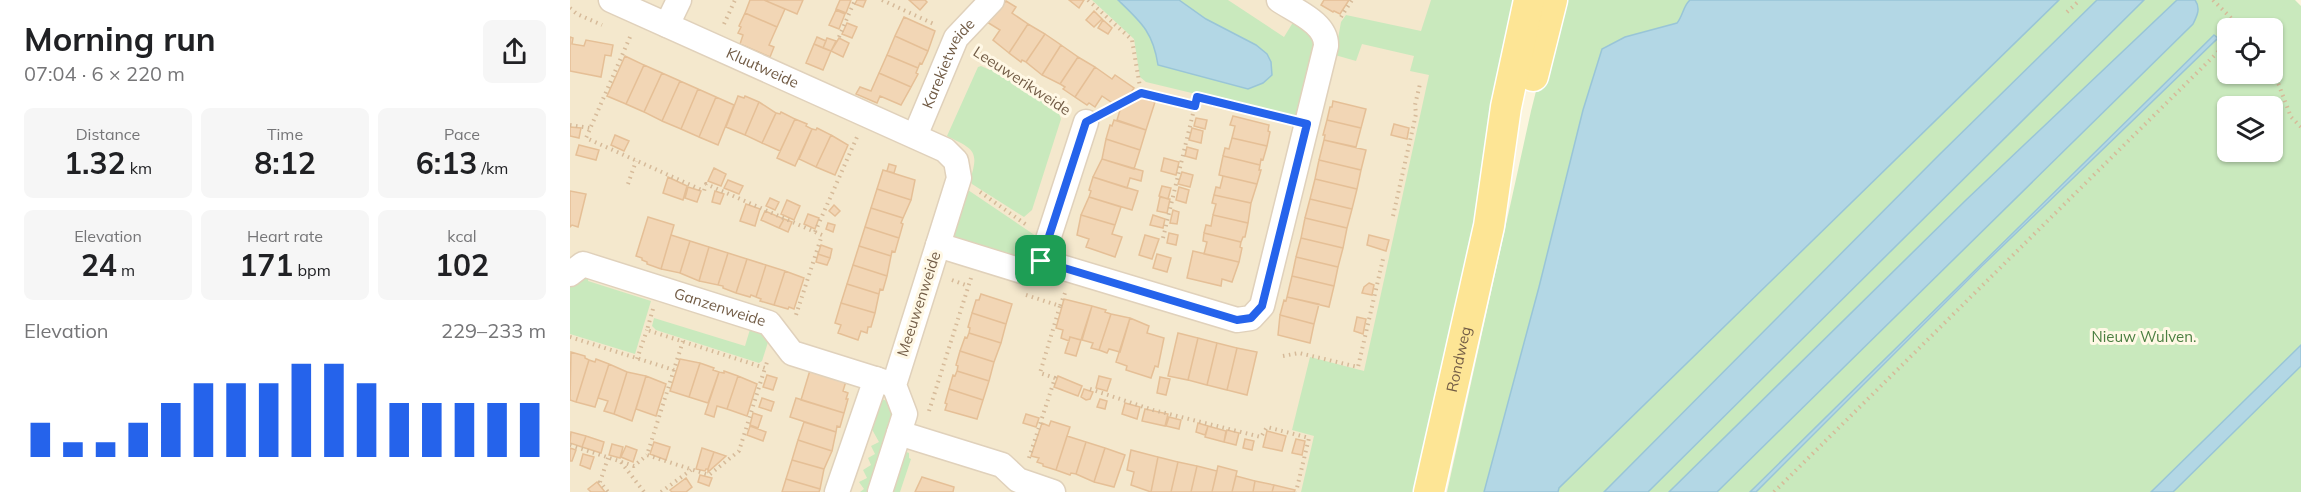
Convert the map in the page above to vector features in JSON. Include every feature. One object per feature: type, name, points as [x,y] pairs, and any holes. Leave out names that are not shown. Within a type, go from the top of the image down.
[{"type":"main road","name":"Rondweg","points":[[1489,226],[1506,106],[1529,0]]},
{"type":"main road","name":"Rondweg","points":[[1428,492],[1489,226],[1524,111],[1552,0]]},
{"type":"street","name":"Kluutweide","points":[[611,0],[915,136]]},
{"type":"street","points":[[667,25],[679,0]]},
{"type":"street","name":"Karekietweide","points":[[915,136],[956,39],[992,0]]},
{"type":"street","points":[[938,245],[1022,271],[1033,269],[1041,261],[1237,320],[1251,318],[1262,306],[1326,46],[1324,35],[1317,26],[1279,0]]},
{"type":"street","name":"Leeuwerikweide","points":[[1041,261],[1086,122]]},
{"type":"street","name":"Meeuwenweide","points":[[837,492],[885,382],[938,245],[959,178],[956,161],[945,150],[915,136]]},
{"type":"street","name":"Ganzenweide","points":[[570,274],[583,264],[770,323],[792,352],[885,382]]},
{"type":"street","points":[[880,492],[910,436],[905,414],[885,382]]},
{"type":"street","points":[[910,436],[1002,465],[1022,482],[1053,492]]},
{"type":"path","points":[[839,37],[855,0]]},
{"type":"path","name":"Leeuwerikweide","points":[[882,0],[930,21],[1086,122]]},
{"type":"path","points":[[1088,0],[1132,40],[1141,93]]},
{"type":"path","points":[[2067,12],[2080,0]]},
{"type":"path","points":[[2213,0],[2231,18]]},
{"type":"path","points":[[630,38],[586,138],[704,191],[706,184],[822,235],[790,331],[772,345],[739,451],[709,475],[647,455]]},
{"type":"path","points":[[1774,492],[2217,53]]},
{"type":"path","points":[[1393,216],[1416,114],[1414,105],[1419,84]]},
{"type":"path","points":[[2278,84],[2291,117],[2301,127]]},
{"type":"path","points":[[1086,122],[1141,93],[1195,106]]},
{"type":"path","points":[[1163,238],[1197,97],[1307,124]]},
{"type":"path","points":[[815,232],[867,114]]},
{"type":"path","points":[[570,125],[590,128]]},
{"type":"path","points":[[627,184],[636,161]]},
{"type":"path","points":[[1283,356],[1299,353],[1358,367],[1383,259]]},
{"type":"path","points":[[1022,482],[1055,378],[1040,373],[1072,270]]},
{"type":"path","points":[[910,436],[971,278],[982,281]]},
{"type":"path","points":[[637,359],[659,289]]},
{"type":"path","points":[[1016,292],[1060,306]]},
{"type":"path","points":[[646,330],[765,368]]},
{"type":"path","points":[[570,337],[674,370]]},
{"type":"path","points":[[570,445],[634,466],[647,455],[683,341]]},
{"type":"path","points":[[1090,389],[1153,410],[1261,437],[1267,427],[1309,438],[1296,492]]},
{"type":"path","points":[[608,457],[600,482],[608,492]]},
{"type":"path","points":[[621,462],[644,492]]},
{"type":"path","points":[[662,492],[692,470]]},
{"type":"shaded area","points":[[570,0],[1516,0],[1398,492],[570,492]]},
{"type":"green space","points":[[1092,0],[1118,0],[1145,28],[1153,44],[1158,65],[1206,19],[1179,0],[1228,0],[1284,37],[1292,24],[1296,23],[1313,34],[1317,43],[1300,119],[1146,82],[1140,77],[1134,39]]},
{"type":"green space","points":[[1431,0],[1522,0],[1417,492],[1301,492],[1314,436],[1292,430],[1310,357],[1364,371],[1429,75],[1410,71],[1414,56],[1362,44],[1356,61],[1335,55],[1341,22],[1346,15],[1421,31]]},
{"type":"green space","points":[[1559,0],[1690,0],[1677,23],[1625,37],[1602,49],[1583,110],[1539,287],[1484,492],[1447,492],[1531,111]]},
{"type":"green space","points":[[2059,0],[2097,0],[1939,155],[1604,492],[1558,492],[1558,488]]},
{"type":"green space","points":[[2144,0],[2177,0],[1966,200],[1669,492],[1648,492]]},
{"type":"green space","name":"Nieuw Wulven.","points":[[2195,0],[2295,0],[2301,6],[2301,492],[1756,492],[2214,36],[1750,492],[1717,492],[2193,24],[2198,6]]},
{"type":"green space","points":[[993,66],[1057,108],[1061,119],[1032,210],[1024,217],[972,184],[970,180],[974,156],[972,152],[963,144],[947,136],[978,67],[990,70]]},
{"type":"green space","points":[[968,190],[1036,236],[1037,240],[1030,261],[955,240],[953,234]]},
{"type":"green space","points":[[581,277],[589,277],[588,281],[651,301],[635,354],[570,334],[570,286]]},
{"type":"green space","points":[[654,318],[745,346],[751,326],[770,336],[762,361],[759,363],[656,330],[652,326]]},
{"type":"green space","points":[[879,398],[887,401],[893,414],[869,492],[860,492],[864,489],[859,482],[867,478],[863,470],[871,465],[868,458],[875,454],[871,446],[879,442],[869,424]]},
{"type":"green space","points":[[904,451],[909,453],[911,459],[900,492],[891,492]]},
{"type":"water","points":[[1118,0],[1179,0],[1206,19],[1256,45],[1267,54],[1271,62],[1272,75],[1263,83],[1248,89],[1158,65],[1153,44],[1145,28]]},
{"type":"water","points":[[1690,0],[2059,0],[1559,488],[1558,492],[1484,492],[1539,287],[1583,110],[1602,49],[1625,37],[1677,23]]},
{"type":"water","points":[[2097,0],[2144,0],[1648,492],[1604,492],[1939,155]]},
{"type":"water","points":[[2177,0],[2195,0],[2197,3],[2197,15],[2193,24],[1717,492],[1669,492],[1966,200]]},
{"type":"water","points":[[2214,35],[2217,37],[1982,266],[1756,492],[1750,492]]},
{"type":"water","points":[[2301,345],[2301,366],[2173,492],[2151,492]]},
{"type":"building","points":[[750,0],[764,0],[785,9],[777,27],[745,13]]},
{"type":"building","points":[[764,0],[803,0],[797,14]]},
{"type":"building","points":[[840,0],[851,0],[846,13],[836,9]]},
{"type":"building","points":[[857,0],[866,0],[863,7],[855,4]]},
{"type":"building","points":[[909,0],[925,0],[927,2],[920,10]]},
{"type":"building","points":[[1069,0],[1084,0],[1079,8]]},
{"type":"building","points":[[1324,0],[1349,0],[1340,14],[1321,5]]},
{"type":"building","points":[[1006,1],[1016,7],[1012,13],[1028,24],[1009,53],[993,40],[1000,30],[987,22]]},
{"type":"building","points":[[836,10],[845,14],[839,29],[829,25]]},
{"type":"building","points":[[1094,11],[1102,19],[1094,27],[1086,20]]},
{"type":"building","points":[[745,13],[777,27],[769,45],[774,47],[770,57],[740,44],[743,35],[738,33],[741,27],[739,26]]},
{"type":"building","points":[[904,17],[935,31],[928,51],[895,36]]},
{"type":"building","points":[[1103,20],[1112,28],[1108,34],[1098,28]]},
{"type":"building","points":[[847,23],[857,27],[852,38],[842,34]]},
{"type":"building","points":[[1028,24],[1045,34],[1026,62],[1022,60],[1021,62],[1009,53]]},
{"type":"building","points":[[1045,34],[1061,45],[1042,75],[1026,62]]},
{"type":"building","points":[[895,36],[928,51],[918,68],[887,55]]},
{"type":"building","points":[[570,37],[573,38],[572,44],[584,46],[586,40],[613,45],[611,56],[605,55],[601,77],[570,71]]},
{"type":"building","points":[[817,37],[826,41],[823,48],[814,44]]},
{"type":"building","points":[[827,38],[836,41],[831,51],[823,48]]},
{"type":"building","points":[[839,38],[849,43],[843,57],[831,51]]},
{"type":"building","points":[[814,44],[831,51],[823,70],[806,63]]},
{"type":"building","points":[[1061,45],[1078,57],[1060,84],[1042,75]]},
{"type":"building","points":[[887,55],[918,68],[916,73],[918,74],[911,87],[879,73]]},
{"type":"building","points":[[625,56],[644,65],[626,104],[607,96]]},
{"type":"building","points":[[1078,57],[1095,67],[1075,97],[1063,89],[1065,87],[1060,84]]},
{"type":"building","points":[[644,65],[662,73],[644,112],[626,104]]},
{"type":"building","points":[[1095,67],[1112,79],[1115,75],[1134,88],[1130,94],[1114,104],[1102,96],[1095,107],[1089,103],[1087,105],[1075,97]]},
{"type":"building","points":[[662,73],[680,81],[662,121],[644,112]]},
{"type":"building","points":[[879,73],[911,87],[901,105],[880,96],[877,103],[856,94],[860,87],[871,91]]},
{"type":"building","points":[[680,81],[698,89],[681,129],[662,121]]},
{"type":"building","points":[[698,89],[716,97],[699,137],[681,129]]},
{"type":"building","points":[[738,96],[744,98],[745,96],[759,102],[745,135],[726,127]]},
{"type":"building","points":[[716,97],[734,105],[718,145],[699,137]]},
{"type":"building","points":[[1138,97],[1155,102],[1146,130],[1117,120],[1121,107]]},
{"type":"building","points":[[1333,101],[1366,109],[1361,128],[1327,120]]},
{"type":"building","points":[[759,102],[776,113],[762,143],[745,135]]},
{"type":"building","points":[[781,112],[795,119],[780,151],[762,143],[776,113]]},
{"type":"building","points":[[1233,116],[1269,125],[1267,146],[1232,138],[1235,126],[1230,125]]},
{"type":"building","points":[[1196,118],[1207,120],[1205,129],[1194,126]]},
{"type":"building","points":[[795,119],[812,129],[795,166],[777,158]]},
{"type":"building","points":[[1114,120],[1146,130],[1140,150],[1106,139]]},
{"type":"building","points":[[1327,120],[1361,128],[1356,147],[1324,140]]},
{"type":"building","points":[[1394,124],[1409,128],[1407,139],[1391,135]]},
{"type":"building","points":[[570,127],[581,128],[579,138],[570,136]]},
{"type":"building","points":[[817,128],[831,135],[816,167],[799,159],[812,129]]},
{"type":"building","points":[[1192,128],[1203,131],[1201,143],[1189,140]]},
{"type":"building","points":[[615,135],[629,141],[624,151],[611,145]]},
{"type":"building","points":[[831,135],[848,145],[835,175],[816,167]]},
{"type":"building","points":[[1232,138],[1267,146],[1260,165],[1223,156],[1225,148],[1229,149]]},
{"type":"building","points":[[1106,139],[1140,150],[1134,169],[1102,159]]},
{"type":"building","points":[[1324,140],[1366,150],[1361,170],[1319,160]]},
{"type":"building","points":[[579,145],[599,150],[596,160],[576,155]]},
{"type":"building","points":[[1187,147],[1198,150],[1196,159],[1185,156]]},
{"type":"building","points":[[1223,156],[1260,165],[1257,184],[1219,175]]},
{"type":"building","points":[[1164,158],[1179,162],[1176,175],[1161,171]]},
{"type":"building","points":[[1102,159],[1143,171],[1141,181],[1130,178],[1127,188],[1093,177]]},
{"type":"building","points":[[1319,160],[1361,170],[1357,189],[1315,179]]},
{"type":"building","points":[[889,164],[896,166],[894,173],[887,171]]},
{"type":"building","points":[[714,168],[726,174],[721,186],[708,181]]},
{"type":"building","points":[[883,170],[915,180],[911,200],[877,189]]},
{"type":"building","points":[[1182,172],[1193,175],[1190,187],[1178,184]]},
{"type":"building","points":[[1223,176],[1257,184],[1251,203],[1214,195],[1216,187],[1220,188]]},
{"type":"building","points":[[668,177],[687,186],[683,200],[663,193]]},
{"type":"building","points":[[1093,177],[1138,191],[1132,210],[1089,197]]},
{"type":"building","points":[[1315,179],[1357,189],[1352,209],[1310,199]]},
{"type":"building","points":[[728,180],[743,186],[739,194],[724,188]]},
{"type":"building","points":[[1162,186],[1171,188],[1168,199],[1159,196]]},
{"type":"building","points":[[688,187],[701,191],[697,202],[685,198]]},
{"type":"building","points":[[1179,187],[1189,190],[1186,203],[1176,200]]},
{"type":"building","points":[[877,189],[911,200],[903,218],[871,208]]},
{"type":"building","points":[[570,191],[586,194],[578,227],[572,225],[570,227]]},
{"type":"building","points":[[715,191],[724,194],[720,204],[712,202]]},
{"type":"building","points":[[1214,195],[1251,203],[1248,223],[1213,215],[1216,204],[1212,203]]},
{"type":"building","points":[[1089,197],[1121,207],[1115,225],[1081,215]]},
{"type":"building","points":[[1160,197],[1170,199],[1167,213],[1157,211]]},
{"type":"building","points":[[770,198],[779,202],[775,210],[766,206]]},
{"type":"building","points":[[1310,199],[1352,209],[1347,228],[1305,218]]},
{"type":"building","points":[[787,200],[800,206],[794,220],[781,214]]},
{"type":"building","points":[[746,204],[760,209],[755,226],[740,221]]},
{"type":"building","points":[[834,205],[840,211],[835,216],[829,211]]},
{"type":"building","points":[[871,208],[903,218],[899,238],[865,227]]},
{"type":"building","points":[[1173,210],[1179,212],[1177,224],[1170,223]]},
{"type":"building","points":[[765,211],[784,219],[779,228],[761,220]]},
{"type":"building","points":[[808,214],[819,218],[815,229],[804,224]]},
{"type":"building","points":[[1081,215],[1115,225],[1112,234],[1122,237],[1115,257],[1086,247],[1089,239],[1077,235]]},
{"type":"building","points":[[1153,215],[1165,219],[1163,228],[1150,225]]},
{"type":"building","points":[[1213,215],[1248,223],[1245,237],[1241,242],[1204,233],[1206,225],[1211,226]]},
{"type":"building","points":[[648,217],[674,225],[661,269],[647,264],[642,258],[636,256]]},
{"type":"building","points":[[1305,218],[1347,228],[1343,248],[1301,238]]},
{"type":"building","points":[[784,219],[792,222],[788,232],[779,228]]},
{"type":"building","points":[[828,223],[835,225],[833,232],[826,229]]},
{"type":"building","points":[[865,227],[899,238],[895,252],[892,251],[891,256],[859,246]]},
{"type":"building","points":[[1169,233],[1178,235],[1176,245],[1167,243]]},
{"type":"building","points":[[1204,233],[1241,242],[1239,262],[1204,254],[1207,242],[1203,241]]},
{"type":"building","points":[[671,235],[690,241],[680,273],[661,269]]},
{"type":"building","points":[[1145,235],[1159,239],[1152,259],[1139,255]]},
{"type":"building","points":[[1369,235],[1389,240],[1386,251],[1367,245]]},
{"type":"building","points":[[1301,238],[1343,248],[1338,267],[1296,257]]},
{"type":"building","points":[[690,241],[709,247],[699,281],[680,273]]},
{"type":"building","points":[[821,245],[832,249],[830,258],[818,254]]},
{"type":"building","points":[[859,246],[891,256],[887,276],[853,265]]},
{"type":"building","points":[[709,247],[728,253],[718,285],[699,281]]},
{"type":"building","points":[[1193,251],[1239,262],[1232,282],[1222,279],[1221,286],[1187,278]]},
{"type":"building","points":[[728,253],[747,259],[736,293],[718,285]]},
{"type":"building","points":[[818,254],[830,258],[827,265],[816,262]]},
{"type":"building","points":[[1157,254],[1171,258],[1167,272],[1153,268]]},
{"type":"building","points":[[1296,257],[1338,267],[1334,286],[1292,276]]},
{"type":"building","points":[[747,259],[766,265],[756,297],[736,293]]},
{"type":"building","points":[[766,265],[785,271],[774,305],[760,301],[761,299],[756,297]]},
{"type":"building","points":[[853,265],[887,276],[883,290],[880,289],[879,294],[847,284]]},
{"type":"building","points":[[785,271],[804,278],[794,309],[774,305]]},
{"type":"building","points":[[1292,276],[1334,286],[1329,307],[1287,297]]},
{"type":"building","points":[[1369,283],[1374,285],[1372,295],[1362,293],[1364,287]]},
{"type":"building","points":[[847,284],[879,294],[875,313],[841,303]]},
{"type":"building","points":[[981,294],[1012,304],[1006,324],[972,313],[976,300],[979,300]]},
{"type":"building","points":[[1287,297],[1319,304],[1314,324],[1280,315]]},
{"type":"building","points":[[1064,299],[1092,306],[1081,340],[1070,337],[1069,341],[1061,338],[1063,330],[1056,328]]},
{"type":"building","points":[[841,303],[875,313],[871,327],[868,327],[867,333],[861,331],[858,340],[838,333],[841,325],[835,323]]},
{"type":"building","points":[[1092,306],[1111,314],[1099,350],[1091,348],[1093,343],[1082,340]]},
{"type":"building","points":[[972,313],[1006,324],[1001,343],[969,333],[970,328],[968,327]]},
{"type":"building","points":[[1111,314],[1130,318],[1120,352],[1109,349],[1107,353],[1099,350]]},
{"type":"building","points":[[1280,315],[1314,324],[1310,343],[1278,335]]},
{"type":"building","points":[[1357,317],[1366,319],[1363,334],[1354,331]]},
{"type":"building","points":[[1130,318],[1149,326],[1147,333],[1164,338],[1158,367],[1155,366],[1151,378],[1126,370],[1127,366],[1116,362]]},
{"type":"building","points":[[969,333],[1001,343],[994,362],[960,351]]},
{"type":"building","points":[[1178,333],[1198,338],[1188,380],[1168,376]]},
{"type":"building","points":[[1070,337],[1081,340],[1076,356],[1065,353]]},
{"type":"building","points":[[1198,338],[1217,343],[1207,385],[1188,380]]},
{"type":"building","points":[[1217,343],[1237,348],[1227,390],[1207,385]]},
{"type":"building","points":[[1237,348],[1257,352],[1247,395],[1227,390]]},
{"type":"building","points":[[960,351],[994,362],[989,381],[957,371],[958,366],[956,365]]},
{"type":"building","points":[[571,352],[585,356],[589,360],[576,402],[570,400]]},
{"type":"building","points":[[596,359],[609,364],[595,407],[576,402],[589,360],[595,362]]},
{"type":"building","points":[[680,359],[700,363],[689,397],[670,391]]},
{"type":"building","points":[[700,363],[719,372],[708,403],[689,397]]},
{"type":"building","points":[[609,364],[627,372],[614,414],[604,411],[608,401],[598,398]]},
{"type":"building","points":[[811,367],[847,378],[843,391],[848,393],[844,413],[801,400]]},
{"type":"building","points":[[724,371],[738,376],[727,409],[717,406],[714,417],[705,414],[719,372],[724,373]]},
{"type":"building","points":[[957,371],[989,381],[983,400],[949,389],[953,375],[955,376]]},
{"type":"building","points":[[627,372],[646,376],[632,421],[614,414]]},
{"type":"building","points":[[767,375],[777,378],[773,390],[763,387]]},
{"type":"building","points":[[646,376],[666,384],[656,416],[636,409]]},
{"type":"building","points":[[738,376],[757,384],[747,416],[727,409]]},
{"type":"building","points":[[1058,376],[1082,386],[1078,396],[1054,387]]},
{"type":"building","points":[[1099,376],[1111,379],[1107,391],[1096,388]]},
{"type":"building","points":[[1160,377],[1170,379],[1166,395],[1157,393]]},
{"type":"building","points":[[949,389],[983,400],[977,419],[945,410]]},
{"type":"building","points":[[1084,389],[1093,392],[1090,399],[1086,400],[1081,397]]},
{"type":"building","points":[[762,398],[774,402],[771,411],[759,407]]},
{"type":"building","points":[[796,398],[844,413],[840,427],[837,426],[836,432],[790,417]]},
{"type":"building","points":[[1100,399],[1107,401],[1105,409],[1097,407]]},
{"type":"building","points":[[1125,403],[1140,407],[1137,419],[1122,414]]},
{"type":"building","points":[[1145,409],[1168,414],[1165,426],[1142,421]]},
{"type":"building","points":[[753,413],[762,416],[758,428],[750,425]]},
{"type":"building","points":[[1026,414],[1039,418],[1036,427],[1023,423]]},
{"type":"building","points":[[1169,417],[1181,420],[1179,429],[1166,426]]},
{"type":"building","points":[[1051,421],[1070,427],[1056,470],[1043,466],[1037,462],[1039,458],[1031,456],[1042,423],[1049,426]]},
{"type":"building","points":[[804,422],[836,432],[832,451],[798,440]]},
{"type":"building","points":[[1198,423],[1208,426],[1205,435],[1196,432]]},
{"type":"building","points":[[750,426],[766,432],[763,441],[747,435]]},
{"type":"building","points":[[1208,426],[1226,431],[1224,442],[1205,437]]},
{"type":"building","points":[[1227,430],[1239,433],[1236,445],[1224,442]]},
{"type":"building","points":[[1267,431],[1286,436],[1282,451],[1263,447]]},
{"type":"building","points":[[571,432],[586,436],[582,447],[570,443]]},
{"type":"building","points":[[586,436],[604,442],[601,453],[582,447]]},
{"type":"building","points":[[1067,436],[1086,442],[1076,474],[1071,473],[1070,475],[1056,470]]},
{"type":"building","points":[[1245,439],[1254,441],[1252,450],[1243,448]]},
{"type":"building","points":[[1296,439],[1305,441],[1302,455],[1292,453]]},
{"type":"building","points":[[798,440],[832,451],[824,469],[792,460]]},
{"type":"building","points":[[654,442],[670,447],[666,460],[650,454]]},
{"type":"building","points":[[1086,442],[1105,448],[1094,482],[1076,474]]},
{"type":"building","points":[[612,444],[623,447],[620,458],[609,455]]},
{"type":"building","points":[[626,446],[637,450],[633,462],[621,457]]},
{"type":"building","points":[[570,448],[576,450],[572,461],[570,461]]},
{"type":"building","points":[[702,448],[714,452],[708,469],[705,471],[696,469]]},
{"type":"building","points":[[1105,448],[1125,455],[1114,487],[1094,482]]},
{"type":"building","points":[[1131,450],[1158,457],[1151,492],[1131,485],[1134,472],[1127,470]]},
{"type":"building","points":[[714,452],[726,456],[708,472],[708,469]]},
{"type":"building","points":[[583,454],[594,457],[590,469],[580,465]]},
{"type":"building","points":[[1158,457],[1178,462],[1171,492],[1151,492]]},
{"type":"building","points":[[792,460],[824,469],[820,489],[786,479]]},
{"type":"building","points":[[1178,462],[1197,466],[1191,492],[1171,492]]},
{"type":"building","points":[[1197,466],[1217,471],[1212,492],[1191,492]]},
{"type":"building","points":[[1218,466],[1237,471],[1232,492],[1212,492]]},
{"type":"building","points":[[700,475],[712,478],[709,486],[698,482]]},
{"type":"building","points":[[1236,476],[1255,481],[1253,492],[1232,492]]},
{"type":"building","points":[[922,477],[954,487],[953,492],[915,492]]},
{"type":"building","points":[[686,478],[692,487],[686,492],[670,490]]},
{"type":"building","points":[[786,479],[820,489],[819,492],[782,492]]},
{"type":"building","points":[[1255,481],[1274,485],[1272,492],[1253,492]]},
{"type":"building","points":[[597,482],[605,492],[591,492],[588,489]]},
{"type":"building","points":[[1274,485],[1295,490],[1294,492],[1272,492]]},
{"type":"route","points":[[1141,93],[1195,106],[1197,97],[1307,124],[1262,306],[1251,318],[1244,321],[1237,320],[1041,261],[1086,122],[1141,93]]}]
